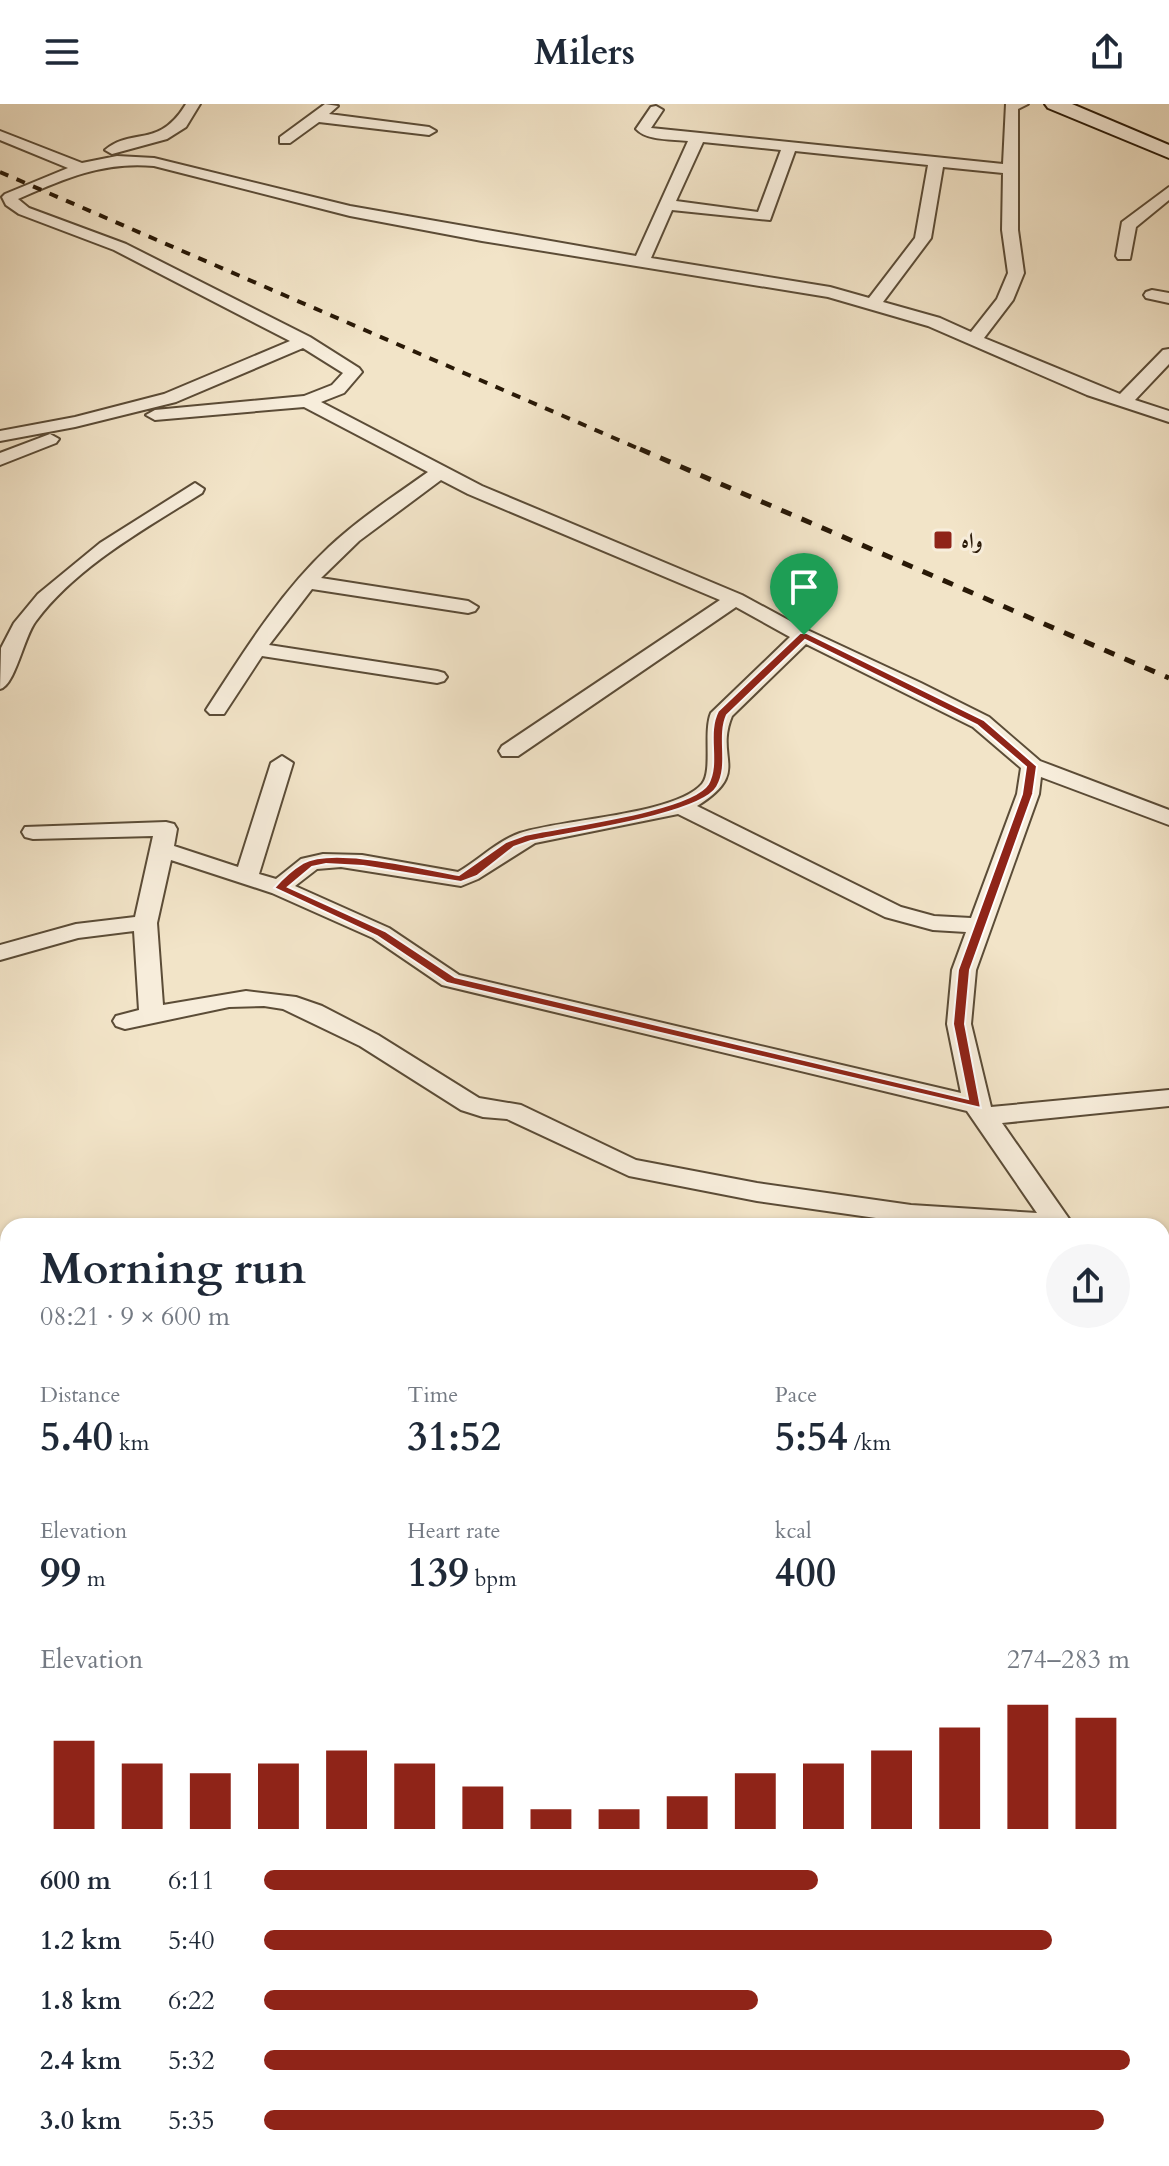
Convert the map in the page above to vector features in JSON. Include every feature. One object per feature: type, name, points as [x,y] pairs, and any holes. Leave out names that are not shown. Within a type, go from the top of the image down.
[{"type":"main road","points":[[1055,104],[1169,152]]},
{"type":"street","points":[[0,459],[32,445],[99,425],[177,410],[307,401],[338,389],[353,372],[304,341],[120,247],[24,211],[11,202],[10,197],[74,165],[162,136],[181,124],[193,104]]},
{"type":"street","points":[[285,140],[334,104]]},
{"type":"street","points":[[975,338],[1005,300],[1016,273],[1010,230],[1011,107],[1021,104]]},
{"type":"street","points":[[656,110],[643,129],[647,132],[1011,169]]},
{"type":"street","points":[[317,117],[429,131]]},
{"type":"street","points":[[0,135],[74,165],[138,158],[350,211],[803,287],[873,304],[975,338],[1093,391],[1169,417]]},
{"type":"street","points":[[642,261],[697,138]]},
{"type":"street","points":[[668,205],[764,217],[789,147]]},
{"type":"street","points":[[873,304],[923,238],[936,161]]},
{"type":"street","points":[[1124,256],[1128,225],[1169,192]]},
{"type":"street","points":[[0,436],[75,422],[170,398],[304,341]]},
{"type":"street","points":[[1124,401],[1169,354]]},
{"type":"street","points":[[307,401],[475,490],[735,599],[981,722],[1032,766],[1169,818]]},
{"type":"street","points":[[217,710],[256,649],[308,582],[361,530],[440,472]]},
{"type":"street","points":[[0,683],[14,641],[28,617],[51,593],[134,528],[195,489]]},
{"type":"street","points":[[308,582],[468,607]]},
{"type":"street","points":[[510,751],[735,599]]},
{"type":"street","points":[[280,888],[308,865],[326,860],[363,862],[461,879],[510,844],[681,807],[711,788],[717,774],[717,725],[722,713],[804,635]]},
{"type":"street","points":[[256,649],[437,677]]},
{"type":"street","points":[[246,877],[282,763]]},
{"type":"street","points":[[1032,766],[1028,794],[964,970],[959,1024],[980,1111],[1054,1218]]},
{"type":"street","points":[[681,807],[893,912],[933,923],[980,926]]},
{"type":"street","points":[[33,832],[166,829],[145,923],[152,1016]]},
{"type":"street","points":[[163,850],[280,888],[381,933],[451,980],[980,1111],[1169,1098]]},
{"type":"street","points":[[0,953],[76,931],[145,923]]},
{"type":"street","points":[[125,1021],[221,1001],[264,998],[294,1002],[323,1015],[470,1104],[483,1109],[512,1111],[629,1167],[757,1192],[911,1214],[965,1218]]},
{"type":"railway","points":[[0,172],[644,451]]},
{"type":"railway","points":[[640,449],[1169,678]]},
{"type":"place","name":"واہ","points":[[943,540]]},
{"type":"route","points":[[804,635],[981,722],[1032,766],[1028,794],[964,970],[959,1024],[976,1105],[451,980],[381,933],[280,888],[308,865],[326,860],[363,862],[461,879],[510,844],[576,826],[681,807],[711,788],[717,774],[717,725],[722,713],[804,635]]}]
